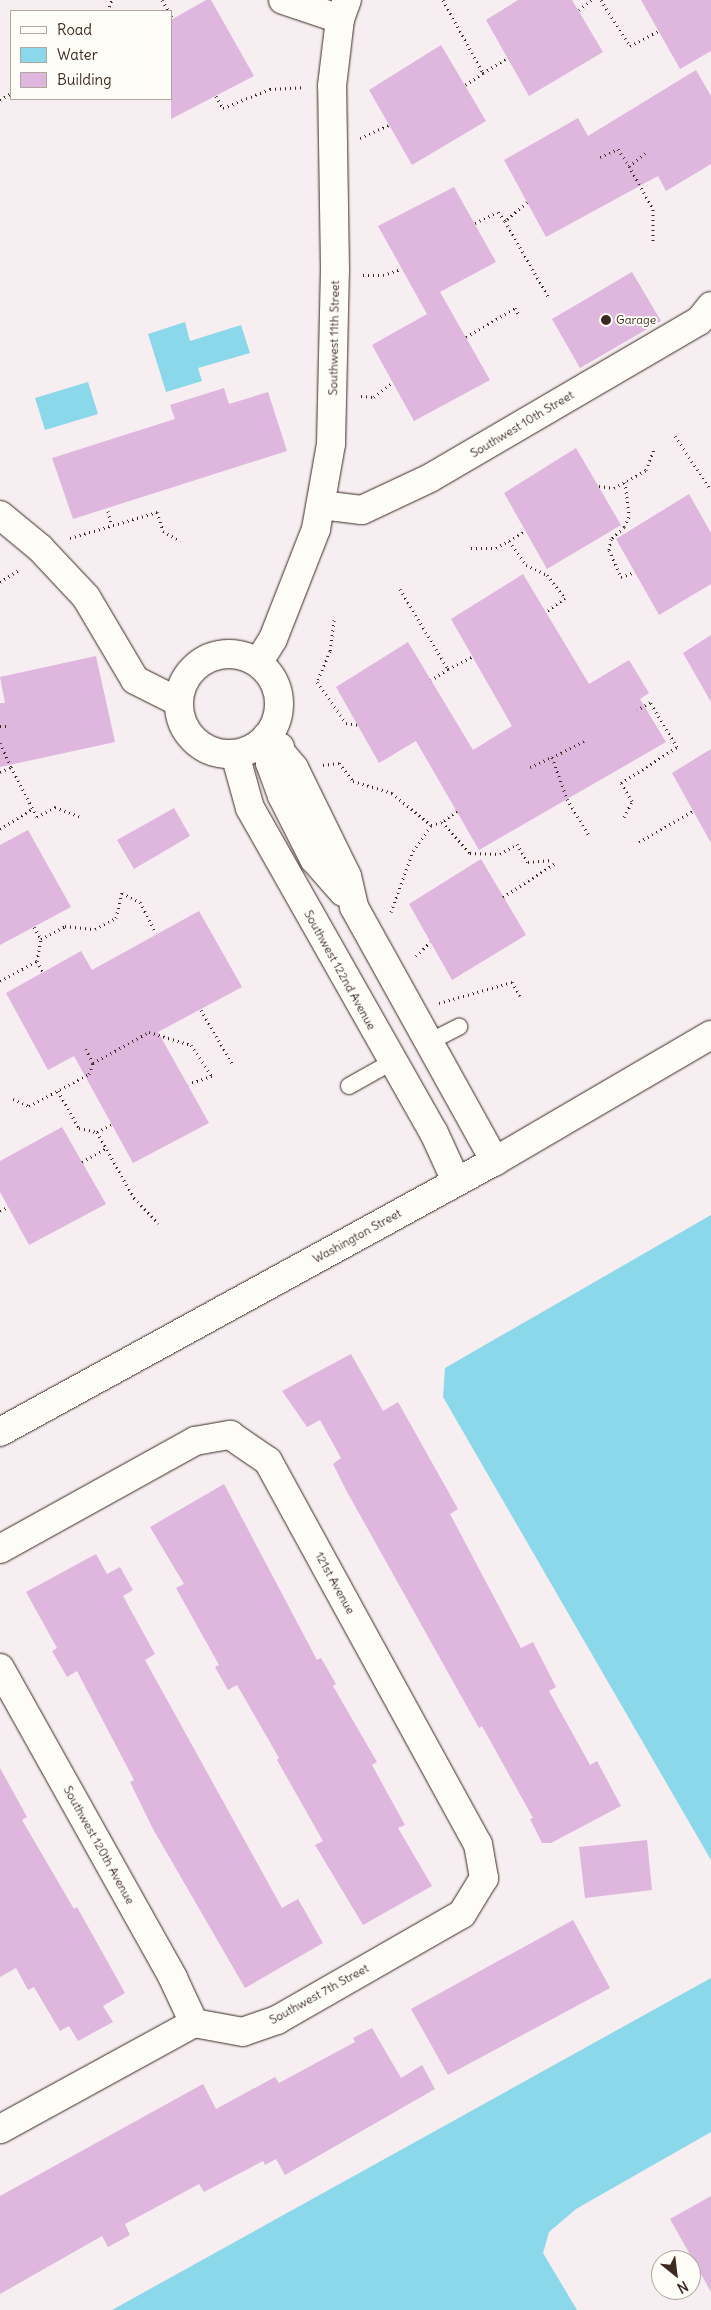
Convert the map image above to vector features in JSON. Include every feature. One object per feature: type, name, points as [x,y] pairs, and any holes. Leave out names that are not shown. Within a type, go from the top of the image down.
[{"type":"street","points":[[283,0],[344,9]]},
{"type":"street","name":"Southwest 11th Street","points":[[258,663],[284,614],[316,529],[331,444],[335,274],[332,86],[344,9]]},
{"type":"street","name":"Southwest 10th Street","points":[[321,505],[362,510],[430,478],[699,321],[711,306]]},
{"type":"street","points":[[0,515],[40,548],[86,597],[135,680],[179,702]]},
{"type":"street","points":[[280,750],[248,750],[234,754],[220,754],[195,741],[186,730],[179,702],[188,675],[211,658],[236,654],[258,663],[278,692],[280,750],[347,876],[349,896],[495,1161]]},
{"type":"street","name":"Southwest 122nd Avenue","points":[[234,754],[250,808],[432,1130],[456,1181]]},
{"type":"street","name":"Washington Street","points":[[0,1432],[495,1161],[711,1035]]},
{"type":"street","points":[[392,1062],[429,1042]]},
{"type":"street","name":"121st Avenue","points":[[0,1549],[98,1497],[195,1441],[230,1435],[268,1461],[478,1844],[484,1878]]},
{"type":"street","name":"Southwest 120th Avenue","points":[[0,1668],[173,1978],[194,2022]]},
{"type":"street","name":"Southwest 7th Street","points":[[194,2022],[243,2032],[277,2020],[462,1914],[484,1878]]},
{"type":"street","points":[[0,2128],[194,2022]]},
{"type":"lane","points":[[429,1042],[459,1027]]},
{"type":"lane","points":[[349,1086],[392,1062]]},
{"type":"path","points":[[442,0],[482,73]]},
{"type":"path","points":[[578,10],[592,0]]},
{"type":"path","points":[[601,0],[630,46],[658,31]]},
{"type":"path","points":[[465,85],[507,58]]},
{"type":"path","points":[[216,96],[223,108],[270,89],[332,86]]},
{"type":"path","points":[[600,157],[618,149],[629,166],[653,208],[652,242]]},
{"type":"path","points":[[629,166],[645,153]]},
{"type":"path","points":[[505,221],[527,202]]},
{"type":"path","points":[[475,223],[498,212],[549,298]]},
{"type":"path","points":[[335,274],[384,275],[402,269]]},
{"type":"path","points":[[466,338],[515,308],[519,315]]},
{"type":"path","points":[[333,393],[374,397],[392,383]]},
{"type":"path","points":[[675,436],[711,490]]},
{"type":"path","points":[[599,486],[614,488],[646,470],[654,449]]},
{"type":"path","points":[[625,482],[629,517],[611,539],[608,550],[621,577],[635,572]]},
{"type":"path","points":[[108,511],[111,524]]},
{"type":"path","points":[[40,548],[111,524],[157,512],[163,531],[180,541]]},
{"type":"path","points":[[471,548],[496,548],[525,531]]},
{"type":"path","points":[[509,541],[526,565],[547,575],[565,598],[546,612]]},
{"type":"path","points":[[400,589],[448,669]]},
{"type":"path","points":[[334,620],[330,651],[317,682],[346,723],[358,725]]},
{"type":"path","points":[[431,680],[472,657]]},
{"type":"path","points":[[624,817],[632,801],[622,782],[677,747],[650,702],[637,710]]},
{"type":"path","points":[[0,726],[10,726]]},
{"type":"path","points":[[530,767],[584,741]]},
{"type":"path","points":[[0,743],[37,817],[55,807],[79,816]]},
{"type":"path","points":[[280,750],[339,763],[353,781],[392,793],[431,826]]},
{"type":"path","points":[[552,757],[567,799],[590,837]]},
{"type":"path","points":[[0,772],[11,767]]},
{"type":"path","points":[[0,829],[32,809]]},
{"type":"path","points":[[392,917],[390,911],[413,851],[431,826],[442,822],[457,811]]},
{"type":"path","points":[[639,842],[693,811]]},
{"type":"path","points":[[442,822],[470,853],[500,854],[517,844],[528,862],[552,860]]},
{"type":"path","points":[[503,897],[554,864]]},
{"type":"path","points":[[41,939],[65,926],[95,929],[116,918],[122,893],[140,902],[156,933]]},
{"type":"path","points":[[34,927],[41,939],[37,961],[43,972]]},
{"type":"path","points":[[415,954],[430,942]]},
{"type":"path","points":[[410,946],[419,962]]},
{"type":"path","points":[[0,981],[37,961]]},
{"type":"path","points":[[434,995],[437,1003],[512,982],[520,996]]},
{"type":"path","points":[[201,1010],[233,1065]]},
{"type":"path","points":[[13,1099],[29,1106],[89,1074],[93,1063],[149,1032],[191,1045],[212,1076],[188,1084]]},
{"type":"path","points":[[86,1049],[93,1063]]},
{"type":"path","points":[[58,1091],[80,1128],[97,1132],[112,1124]]},
{"type":"path","points":[[97,1132],[134,1198],[158,1223]]},
{"type":"path","points":[[82,1162],[106,1148]]},
{"type":"path","points":[[0,1211],[8,1207]]},
{"type":"water","points":[[185,322],[190,341],[241,325],[250,353],[198,368],[202,381],[166,392],[148,334]]},
{"type":"water","points":[[88,382],[98,414],[45,430],[35,398]]},
{"type":"water","points":[[711,1215],[711,1860],[443,1397],[445,1368]]},
{"type":"water","points":[[711,1978],[711,2132],[576,2209],[549,2232],[543,2253],[577,2310],[112,2310]]},
{"type":"building","points":[[206,0],[211,0],[254,76],[171,119],[172,19]]},
{"type":"building","points":[[518,0],[572,0],[603,52],[529,96],[486,20]]},
{"type":"building","points":[[641,0],[711,0],[711,51],[680,69]]},
{"type":"building","points":[[441,45],[486,121],[412,165],[369,90]]},
{"type":"building","points":[[696,70],[711,96],[711,164],[666,191],[658,176],[546,237],[504,160],[578,118],[588,136]]},
{"type":"building","points":[[454,187],[496,262],[440,292],[490,380],[414,421],[372,345],[427,314],[378,226]]},
{"type":"building","name":"Garage","points":[[632,272],[661,321],[580,368],[552,319]]},
{"type":"building","points":[[224,388],[229,404],[268,392],[287,451],[73,519],[52,458],[175,419],[170,405]]},
{"type":"building","points":[[576,448],[621,525],[547,569],[504,493]]},
{"type":"building","points":[[689,494],[711,533],[711,584],[659,615],[616,539]]},
{"type":"building","points":[[523,574],[589,684],[629,660],[649,693],[640,699],[666,742],[479,850],[416,741],[379,763],[336,687],[408,642],[473,750],[512,726],[451,619]]},
{"type":"building","points":[[711,635],[711,702],[683,653]]},
{"type":"building","points":[[96,656],[115,742],[0,767],[0,703],[5,703],[0,677]]},
{"type":"building","points":[[711,749],[711,843],[672,773]]},
{"type":"building","points":[[174,808],[190,836],[134,869],[117,840]]},
{"type":"building","points":[[28,830],[71,907],[0,945],[0,845]]},
{"type":"building","points":[[481,859],[526,935],[452,980],[409,904]]},
{"type":"building","points":[[199,911],[242,987],[158,1032],[209,1123],[133,1163],[74,1056],[48,1070],[6,993],[81,951],[92,970]]},
{"type":"building","points":[[62,1127],[106,1204],[29,1245],[0,1192],[0,1161]]},
{"type":"building","points":[[351,1354],[383,1411],[398,1402],[458,1509],[450,1514],[521,1648],[533,1642],[556,1687],[549,1691],[590,1765],[597,1761],[621,1806],[551,1843],[542,1843],[530,1819],[533,1818],[482,1726],[479,1728],[346,1490],[333,1464],[341,1458],[320,1420],[307,1427],[282,1391]]},
{"type":"building","points":[[224,1484],[317,1660],[321,1658],[336,1684],[333,1686],[377,1762],[372,1765],[405,1825],[398,1828],[432,1886],[363,1925],[315,1845],[323,1841],[277,1760],[279,1758],[237,1685],[228,1690],[215,1667],[219,1665],[176,1588],[184,1584],[150,1527]]},
{"type":"building","points":[[96,1554],[107,1574],[120,1567],[133,1590],[123,1596],[155,1654],[145,1660],[282,1908],[298,1899],[323,1943],[245,1988],[153,1829],[130,1782],[134,1780],[77,1671],[67,1677],[52,1651],[57,1648],[26,1592]]},
{"type":"building","points":[[0,1768],[27,1817],[22,1820],[74,1909],[77,1907],[125,1993],[103,2006],[113,2022],[78,2041],[69,2026],[60,2031],[34,1987],[28,1990],[16,1968],[0,1977]]},
{"type":"building","points":[[647,1840],[652,1890],[585,1898],[579,1847]]},
{"type":"building","points":[[573,1920],[610,1988],[448,2075],[411,2009]]},
{"type":"building","points":[[372,2028],[401,2078],[422,2065],[435,2089],[285,2175],[276,2159],[265,2165],[263,2161],[204,2192],[199,2184],[125,2224],[130,2235],[108,2247],[102,2236],[0,2294],[0,2196],[203,2084],[216,2109],[275,2077],[279,2083],[355,2042],[353,2038]]},
{"type":"building","points":[[711,2196],[711,2292],[701,2274],[701,2250],[687,2250],[670,2219]]},
{"type":"place","name":"Garage","points":[[606,320]]}]
